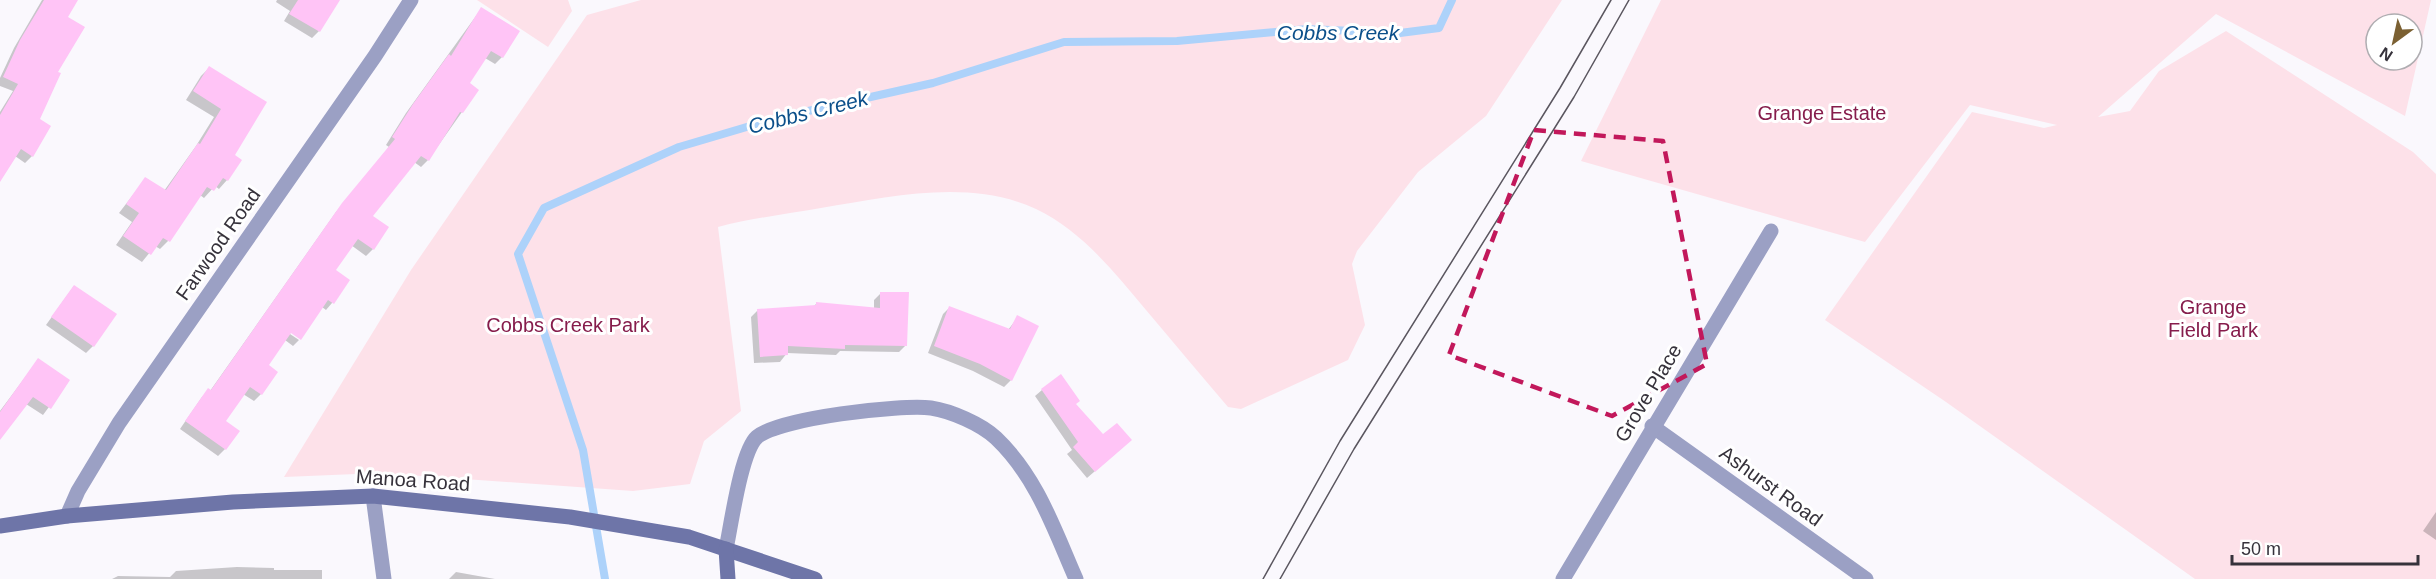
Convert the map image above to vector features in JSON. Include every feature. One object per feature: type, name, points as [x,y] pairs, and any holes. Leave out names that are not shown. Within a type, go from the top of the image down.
[{"type":"main road","name":"Manoa Road","points":[[0,526],[67,516],[233,502],[373,496],[570,517],[689,537],[815,579]]},
{"type":"main road","points":[[726,549],[728,579]]},
{"type":"street","name":"Farwood Road","points":[[67,516],[78,491],[119,423],[375,56],[411,0]]},
{"type":"street","name":"Grove Place","points":[[1563,579],[1652,426],[1771,231]]},
{"type":"street","points":[[726,549],[740,478],[748,452],[757,437],[798,421],[894,409],[930,408],[965,419],[994,436],[1025,469],[1076,579]]},
{"type":"street","name":"Ashurst Road","points":[[1652,426],[1866,579]]},
{"type":"street","points":[[373,496],[384,579]]},
{"type":"highlighted area","points":[[1534,130],[1663,141],[1707,364],[1612,416],[1449,355]]},
{"type":"green space","points":[[477,0],[568,0],[572,11],[548,47]]},
{"type":"green space","name":"Cobbs Creek Park","points":[[641,0],[1562,0],[1486,116],[1418,172],[1357,251],[1352,264],[1365,325],[1348,360],[1241,409],[1228,407],[1109,267],[1083,241],[1053,218],[1036,209],[984,194],[929,193],[874,199],[718,227],[741,411],[704,441],[690,484],[633,491],[380,473],[284,477],[411,270],[587,15]]},
{"type":"green space","name":"Grange Field Park","points":[[1661,0],[2431,0],[2424,31],[2424,12],[2364,12],[2364,72],[2415,72],[2405,116],[2216,14],[2098,117],[2130,111],[2159,71],[2226,31],[2413,152],[2436,174],[2436,579],[2195,579],[1946,402],[1825,320],[1972,112],[2044,128],[2057,125],[1970,105],[1865,242],[1581,161]]},
{"type":"building","points":[[44,0],[78,0],[68,17],[85,27],[58,72],[61,73],[40,119],[51,126],[33,157],[21,149],[0,182],[0,115],[18,84],[3,77],[20,40]]},
{"type":"building","points":[[298,0],[340,0],[320,32],[289,14]]},
{"type":"building","points":[[481,7],[520,31],[503,58],[491,51],[470,83],[479,90],[463,113],[460,112],[429,161],[421,156],[373,216],[389,227],[374,250],[358,239],[336,270],[350,280],[334,304],[328,300],[301,340],[291,333],[269,365],[278,372],[262,395],[250,387],[226,421],[240,431],[226,450],[185,421],[208,388],[211,390],[342,203],[395,139],[392,137],[413,104],[449,54],[451,56]]},
{"type":"building","points":[[209,66],[267,102],[235,155],[242,160],[228,181],[223,178],[214,191],[207,187],[170,242],[163,238],[151,255],[123,236],[139,213],[126,204],[145,177],[166,190],[198,143],[200,144],[221,109],[193,91]]},
{"type":"building","points":[[74,285],[117,314],[94,347],[51,317]]},
{"type":"building","points":[[880,292],[909,292],[907,346],[845,345],[845,349],[788,346],[788,355],[760,357],[757,309],[816,305],[816,302],[880,308]]},
{"type":"building","points":[[949,306],[1010,329],[1017,315],[1039,326],[1012,381],[980,364],[934,346]]},
{"type":"building","points":[[38,358],[70,380],[51,409],[33,397],[0,440],[0,412]]},
{"type":"building","points":[[1061,374],[1080,401],[1076,404],[1103,434],[1117,423],[1132,440],[1095,472],[1073,447],[1078,442],[1041,389]]},
{"type":"waterway","name":"Cobbs Creek","points":[[605,579],[583,450],[518,254],[544,208],[679,147],[777,118],[933,83],[1064,42],[1177,41],[1307,29],[1400,33],[1439,28],[1452,0]]},
{"type":"tram line","points":[[1263,579],[1340,441],[1560,88],[1611,0]]},
{"type":"tram line","points":[[1280,579],[1354,449],[1574,97],[1629,0]]},
{"type":"park label","name":"Grange Estate","points":[[1822,113]]}]
